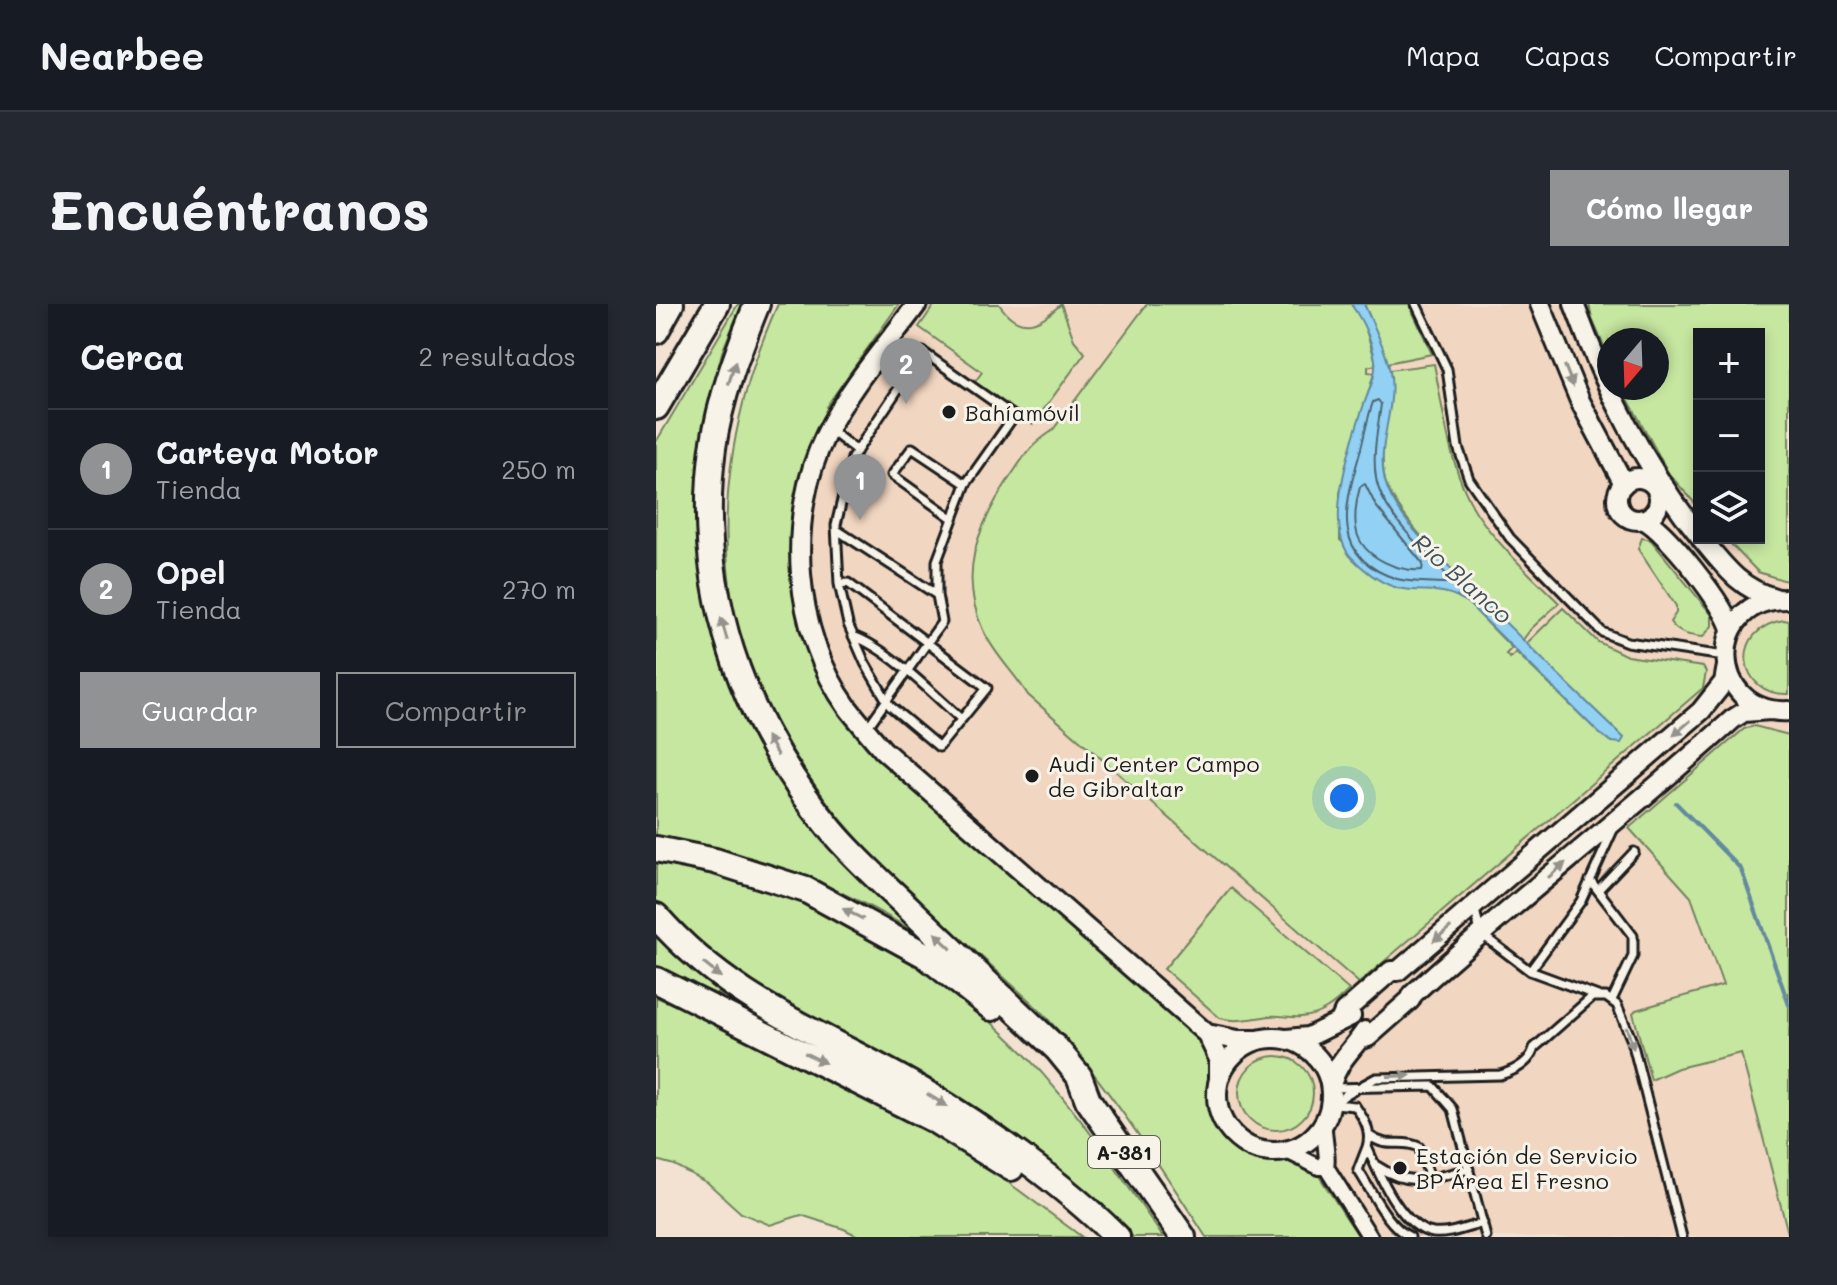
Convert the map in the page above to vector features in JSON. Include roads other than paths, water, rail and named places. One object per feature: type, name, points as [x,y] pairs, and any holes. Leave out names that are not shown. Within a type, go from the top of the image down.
[{"type":"highway","points":[[656,331],[671,304]]},
{"type":"highway","points":[[656,407],[717,304]]},
{"type":"highway","points":[[757,304],[722,402],[713,447],[709,493],[712,566],[719,609],[749,703],[800,791],[833,833],[1057,1049],[1079,1076],[1088,1100]]},
{"type":"highway","points":[[656,849],[715,861],[806,890],[903,941],[973,991],[1018,1031],[1068,1087],[1088,1100]]},
{"type":"highway","points":[[656,916],[710,969],[740,991],[782,1018],[921,1090],[984,1129],[1117,1237]]},
{"type":"highway","points":[[656,980],[934,1120],[1034,1185],[1098,1237]]},
{"type":"highway","name":"A-381","points":[[1088,1100],[1183,1237]]},
{"type":"street","points":[[917,304],[856,386],[829,430],[807,488],[800,544],[804,601],[820,656],[847,706],[883,750],[1207,1034],[1219,1059],[1217,1101],[1232,1134],[1252,1147],[1275,1152],[1287,1151],[1308,1141],[1330,1101],[1316,1056],[1307,1048],[1285,1039]]},
{"type":"street","points":[[1540,304],[1580,401],[1623,485]]},
{"type":"street","points":[[1568,304],[1600,390],[1642,464],[1644,479]]},
{"type":"street","points":[[1574,304],[1625,425],[1666,494],[1693,527]]},
{"type":"street","points":[[1207,1034],[1238,1040],[1308,1037],[1341,1019],[1349,1018],[1397,977],[1398,971],[1701,711],[1724,682],[1731,630],[1729,620],[1658,528],[1643,519],[1630,518],[1620,510],[1618,496],[1623,485],[1632,479],[1644,479],[1653,484],[1658,496],[1679,510]]},
{"type":"street","points":[[1643,519],[1655,511],[1658,496]]},
{"type":"street","points":[[1707,544],[1745,586],[1756,593],[1784,599]]},
{"type":"street","points":[[1731,630],[1747,610],[1757,604],[1784,599]]},
{"type":"street","points":[[1726,661],[1730,677],[1742,695],[1750,702],[1782,713]]},
{"type":"street","points":[[1370,1237],[1326,1167],[1328,1160],[1323,1146],[1335,1070],[1342,1057],[1410,1000],[1480,933],[1733,719],[1744,712],[1782,713]]},
{"type":"street","points":[[1524,863],[1533,891]]},
{"type":"street","points":[[1219,1078],[1231,1057],[1261,1039]]},
{"type":"street","points":[[1287,1151],[1319,1167],[1326,1167]]},
{"type":"lane","points":[[1416,304],[1445,363],[1458,447],[1469,479],[1510,538],[1602,632],[1627,642],[1726,661]]},
{"type":"lane","points":[[839,584],[848,583],[928,643],[987,688],[939,747],[887,701],[876,686],[848,624],[839,584],[837,530],[852,458],[923,352],[1014,416],[966,484],[952,518],[937,561],[937,595],[942,622],[928,643],[908,672],[887,701],[866,729]]},
{"type":"lane","points":[[829,430],[857,451]]},
{"type":"lane","points":[[952,518],[892,475],[912,448],[966,484]]},
{"type":"lane","points":[[837,530],[937,595]]},
{"type":"lane","points":[[853,636],[908,672],[961,719]]},
{"type":"lane","points":[[1530,971],[1570,918],[1619,817]]},
{"type":"lane","points":[[1598,890],[1634,852]]},
{"type":"lane","points":[[1590,880],[1628,927],[1634,946],[1612,1000]]},
{"type":"lane","points":[[1475,907],[1480,933],[1530,971],[1612,1000],[1617,1005],[1632,1041],[1682,1237]]},
{"type":"lane","points":[[1330,1101],[1376,1078],[1500,1075],[1515,1071],[1532,1056],[1534,1048],[1586,1001],[1599,996]]},
{"type":"lane","points":[[1330,1101],[1356,1089],[1433,1086],[1453,1109],[1485,1237]]},
{"type":"lane","points":[[1330,1101],[1355,1106],[1364,1118],[1370,1136],[1358,1170],[1388,1216],[1407,1236]]},
{"type":"lane","points":[[1370,1136],[1381,1144],[1410,1143],[1419,1147],[1430,1178]]},
{"type":"lane","points":[[1367,1147],[1409,1221],[1424,1231],[1443,1233]]},
{"type":"lane","points":[[1375,1164],[1391,1176],[1417,1181],[1469,1169]]},
{"type":"lane","points":[[1429,1237],[1483,1223]]},
{"type":"water","points":[[1351,304],[1364,304],[1389,369],[1392,391],[1383,468],[1390,495],[1398,509],[1432,549],[1624,738],[1621,743],[1612,742],[1599,733],[1468,603],[1442,592],[1408,590],[1385,583],[1357,563],[1343,544],[1339,527],[1342,485],[1375,366],[1369,337]]},
{"type":"waterway","name":"Río Blanco","points":[[1676,803],[1741,869],[1789,1005]]},
{"type":"place","name":"Opel","points":[[906,404]]},
{"type":"place","name":"Bahíamóvil","points":[[949,412]]},
{"type":"place","name":"Carteya Motor","points":[[860,520]]},
{"type":"place","name":"Audi Center Campo de Gibraltar","points":[[1032,776]]},
{"type":"place","name":"Estación de Servicio BP Área El Fresno","points":[[1400,1168]]}]
